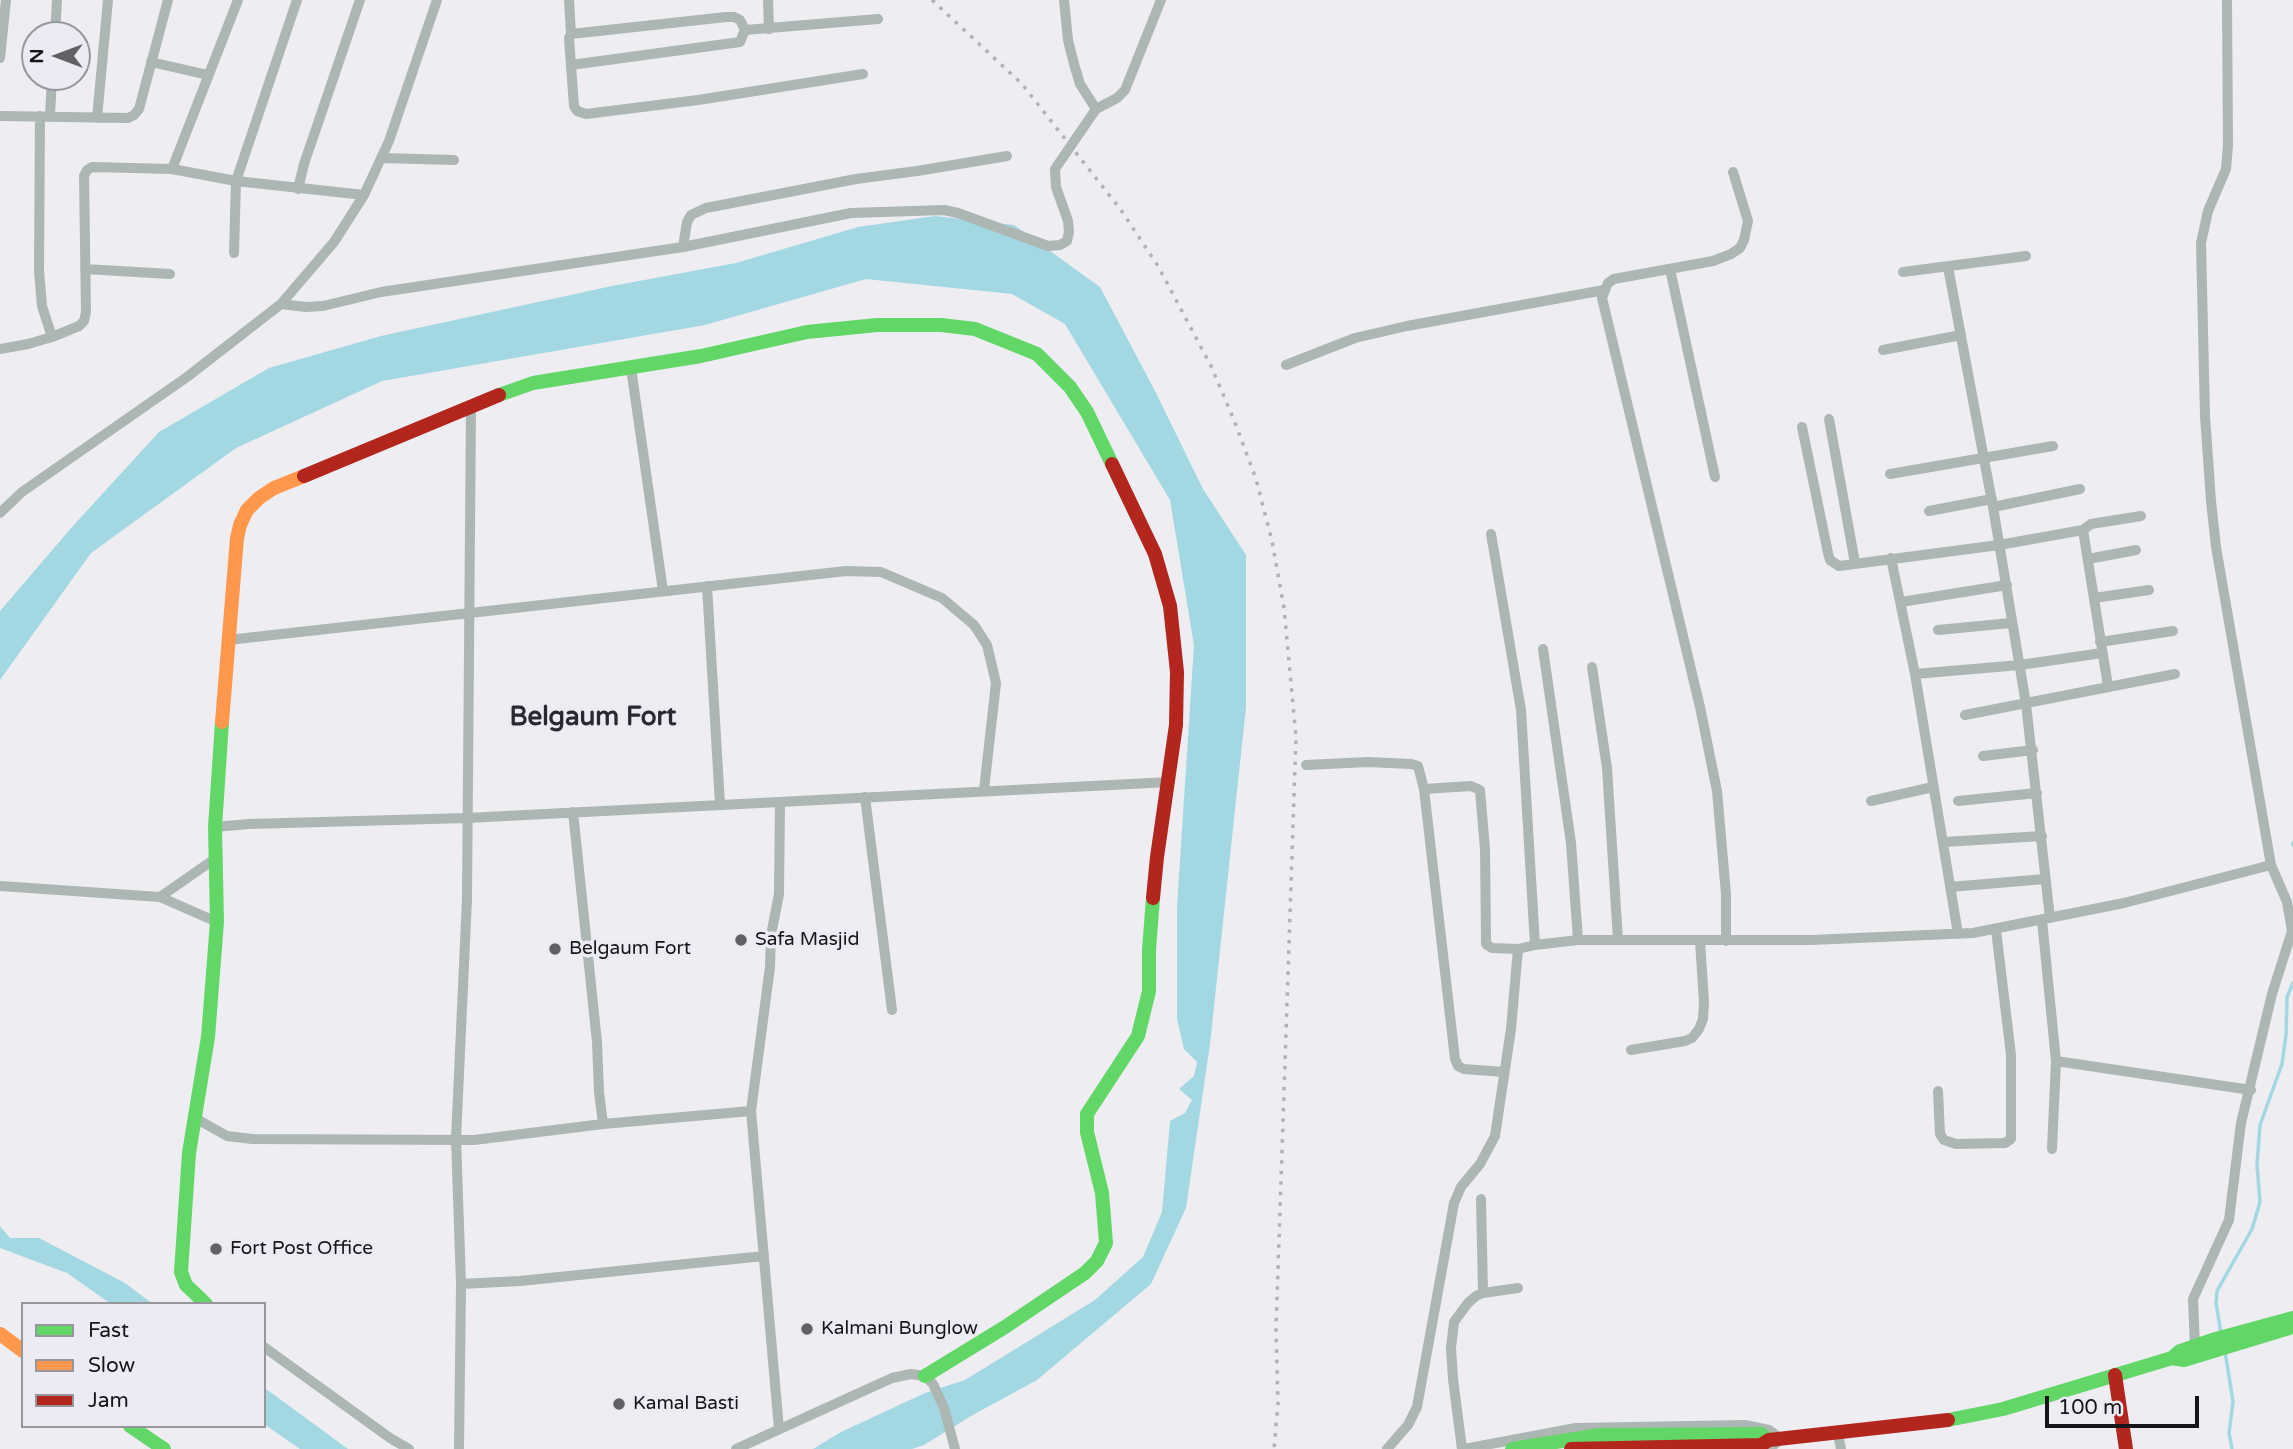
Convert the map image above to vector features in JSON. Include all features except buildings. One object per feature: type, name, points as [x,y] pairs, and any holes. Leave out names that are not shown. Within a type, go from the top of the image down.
[{"type":"street","points":[[0,58],[6,0]]},
{"type":"street","points":[[56,21],[57,0]]},
{"type":"street","points":[[97,118],[108,0]]},
{"type":"street","points":[[0,116],[128,118],[134,115],[139,109],[168,0]]},
{"type":"street","points":[[172,169],[238,0]]},
{"type":"street","points":[[234,253],[236,180],[297,0]]},
{"type":"street","points":[[299,189],[304,164],[360,0]]},
{"type":"street","points":[[0,513],[22,492],[187,377],[281,304],[334,242],[364,195],[381,158],[437,0]]},
{"type":"street","points":[[569,0],[574,106],[577,111],[586,114],[698,100],[863,74]]},
{"type":"street","points":[[768,0],[769,29]]},
{"type":"street","points":[[1064,0],[1073,64],[1080,84],[1096,109]]},
{"type":"street","points":[[281,304],[323,306],[394,290],[683,247],[851,213],[921,210],[958,213],[1048,246],[1060,246],[1067,241],[1069,232],[1068,220],[1056,187],[1055,169],[1096,109],[1117,98],[1125,90],[1161,0]]},
{"type":"street","points":[[2195,1346],[2193,1299],[2229,1220],[2236,1152],[2260,1039],[2292,931],[2287,902],[2272,865],[2216,547],[2205,416],[2201,243],[2208,211],[2226,169],[2227,0]]},
{"type":"street","points":[[570,34],[726,17],[740,20],[745,30],[743,38],[734,43],[571,65]]},
{"type":"street","points":[[745,30],[878,19]]},
{"type":"street","points":[[151,62],[208,75]]},
{"type":"street","points":[[49,91],[45,116],[39,271],[42,306],[52,337]]},
{"type":"street","points":[[683,247],[687,222],[691,215],[706,208],[856,179],[1007,156]]},
{"type":"street","points":[[381,158],[454,160]]},
{"type":"street","points":[[0,349],[52,337],[79,326],[84,321],[84,176],[92,167],[172,169],[299,189],[364,195]]},
{"type":"street","points":[[1286,365],[1355,338],[1604,290],[1614,279],[1713,261],[1731,254],[1740,248],[1748,221],[1733,172]]},
{"type":"street","points":[[1903,272],[2026,256]]},
{"type":"street","points":[[1948,267],[1993,503],[2033,750],[2042,836],[2056,1061],[2052,1149]]},
{"type":"street","points":[[85,269],[170,274]]},
{"type":"street","points":[[1670,269],[1715,477]]},
{"type":"street","points":[[1604,290],[1604,309],[1700,707],[1717,791],[1726,894],[1726,941]]},
{"type":"street","points":[[204,1302],[186,1285],[181,1272],[182,1236],[195,1118],[208,1037],[217,922],[215,827],[240,525],[247,510],[274,488],[471,405],[533,383],[701,356],[807,332],[877,325],[941,325],[975,329],[1037,354],[1070,387],[1087,412],[1155,554],[1170,606],[1177,672],[1176,725],[1170,782],[1157,857],[1149,950],[1149,991],[1138,1036],[1087,1114],[1087,1132],[1102,1193],[1106,1243],[1097,1261],[1085,1272],[1005,1327],[925,1376]]},
{"type":"street","points":[[1883,350],[1961,335]]},
{"type":"street","points":[[631,368],[663,591]]},
{"type":"street","points":[[459,1449],[461,1284],[456,1139],[467,899],[471,405]]},
{"type":"street","points":[[1829,419],[1855,564]]},
{"type":"street","points":[[1802,427],[1830,560],[1839,566],[1999,545],[2083,530],[2091,524],[2141,516]]},
{"type":"street","points":[[1890,474],[2053,446]]},
{"type":"street","points":[[1928,511],[2080,489]]},
{"type":"street","points":[[2083,530],[2108,686]]},
{"type":"street","points":[[1491,534],[1521,710],[1535,945]]},
{"type":"street","points":[[2088,559],[2136,550]]},
{"type":"street","points":[[1891,558],[1915,674],[1958,934]]},
{"type":"street","points":[[229,640],[707,586],[865,570],[881,572],[942,598],[958,609],[974,625],[987,645],[996,683],[984,790]]},
{"type":"street","points":[[707,586],[720,804]]},
{"type":"street","points":[[1901,602],[2007,586]]},
{"type":"street","points":[[2094,598],[2149,590]]},
{"type":"street","points":[[1938,630],[2011,622]]},
{"type":"street","points":[[1915,674],[2020,665],[2173,631]]},
{"type":"street","points":[[1543,649],[1571,844],[1578,940]]},
{"type":"street","points":[[1592,667],[1607,768],[1618,940]]},
{"type":"street","points":[[1965,715],[2175,674]]},
{"type":"street","points":[[1983,757],[2033,750]]},
{"type":"street","points":[[1306,765],[1368,762],[1415,765],[1420,770],[1455,1059],[1458,1066],[1464,1069],[1504,1072]]},
{"type":"street","points":[[215,827],[467,818],[1170,782]]},
{"type":"street","points":[[1424,789],[1471,786],[1480,790],[1485,849],[1486,944],[1492,948],[1518,949],[1578,940],[1811,940],[1996,930],[2124,903],[2272,865]]},
{"type":"street","points":[[1871,801],[1933,787]]},
{"type":"street","points":[[1958,801],[2037,793]]},
{"type":"street","points":[[865,797],[892,1010]]},
{"type":"street","points":[[779,1429],[751,1111],[769,978],[771,935],[779,894],[780,802]]},
{"type":"street","points":[[573,812],[603,1124]]},
{"type":"street","points":[[1944,842],[2042,836]]},
{"type":"street","points":[[160,897],[216,858]]},
{"type":"street","points":[[1950,887],[2045,879]]},
{"type":"street","points":[[0,886],[160,897],[217,922]]},
{"type":"street","points":[[1938,1091],[1940,1134],[1944,1140],[1968,1144],[2004,1143],[2011,1139],[2011,1055],[1996,930]]},
{"type":"street","points":[[1631,1050],[1685,1041],[1692,1038],[1699,1028],[1703,1019],[1704,1002],[1700,941]]},
{"type":"street","points":[[1388,1449],[1408,1425],[1417,1407],[1454,1203],[1461,1187],[1480,1164],[1495,1136],[1511,1029],[1518,949]]},
{"type":"street","points":[[2056,1061],[2251,1090]]},
{"type":"street","points":[[195,1118],[227,1136],[252,1139],[474,1140],[603,1124],[751,1111]]},
{"type":"street","points":[[1481,1199],[1483,1293]]},
{"type":"street","points":[[461,1284],[520,1281],[764,1256]]},
{"type":"street","points":[[1518,1288],[1476,1296],[1461,1312],[1452,1333],[1453,1379],[1463,1449],[1576,1428],[1609,1426],[1745,1425],[1769,1430],[1773,1443]]},
{"type":"street","points":[[1571,1449],[1761,1445],[1929,1424],[2003,1409],[2172,1359],[2184,1360],[2212,1346],[2293,1318]]},
{"type":"street","points":[[2236,1339],[2293,1327]]},
{"type":"street","points":[[0,1334],[21,1350]]},
{"type":"street","points":[[0,1346],[21,1360]]},
{"type":"street","points":[[2172,1359],[2180,1351],[2195,1346],[2212,1346]]},
{"type":"street","points":[[266,1348],[409,1449]]},
{"type":"street","points":[[736,1449],[892,1378],[911,1374],[925,1376],[933,1384],[944,1408],[955,1449]]},
{"type":"street","points":[[2115,1375],[2126,1449]]},
{"type":"street","points":[[120,1428],[150,1449]]},
{"type":"street","points":[[133,1428],[164,1449]]},
{"type":"street","points":[[1512,1449],[1600,1435],[1760,1434],[1773,1443]]},
{"type":"street","points":[[1838,1434],[1841,1449]]},
{"type":"water","points":[[935,216],[1014,225],[1100,287],[1203,489],[1246,555],[1246,707],[1210,1044],[1186,1208],[1151,1284],[1037,1380],[924,1445],[912,1449],[813,1449],[841,1432],[925,1393],[965,1380],[1095,1300],[1143,1257],[1162,1212],[1170,1121],[1185,1113],[1192,1100],[1179,1089],[1194,1076],[1197,1062],[1184,1049],[1177,1019],[1177,907],[1194,645],[1170,500],[1065,324],[1012,294],[866,279],[705,325],[382,381],[236,448],[91,553],[0,680],[0,611],[159,432],[269,368],[381,336],[612,286],[736,263],[858,227]]},
{"type":"water","points":[[0,1226],[10,1238],[39,1238],[125,1283],[150,1302],[108,1302],[67,1273],[0,1248]]},
{"type":"water","points":[[266,1389],[348,1449],[300,1449],[266,1425]]},
{"type":"waterway","points":[[2221,1333],[2216,1303],[2217,1291],[2252,1229],[2260,1202],[2257,1165],[2260,1125],[2282,1064],[2287,997],[2293,983]]},
{"type":"waterway","points":[[2225,1351],[2233,1402],[2229,1433],[2232,1449]]},
{"type":"railway","points":[[932,0],[1022,84],[1121,210],[1158,266],[1211,366],[1234,420],[1256,479],[1272,541],[1284,608],[1296,737],[1276,1329],[1278,1404],[1274,1449]]},
{"type":"traffic: fast","points":[[499,395],[533,383],[701,356],[807,332],[877,325],[941,325],[975,329],[1037,354],[1070,387],[1087,412],[1112,464]]},
{"type":"traffic: fast","points":[[204,1302],[186,1285],[181,1272],[189,1153],[208,1037],[217,922],[215,827],[222,722]]},
{"type":"traffic: fast","points":[[925,1376],[1005,1327],[1085,1273],[1097,1261],[1106,1243],[1102,1193],[1087,1132],[1087,1114],[1138,1036],[1149,991],[1153,898]]},
{"type":"traffic: fast","points":[[1948,1420],[2003,1409],[2172,1358],[2180,1351],[2212,1340],[2293,1318]]},
{"type":"traffic: fast","points":[[2172,1358],[2184,1360],[2289,1328]]},
{"type":"traffic: fast","points":[[133,1428],[164,1449]]},
{"type":"traffic: fast","points":[[1512,1449],[1600,1435],[1761,1434],[1769,1440]]},
{"type":"traffic: slow","points":[[222,722],[240,525],[247,510],[259,498],[274,488],[304,476]]},
{"type":"traffic: slow","points":[[0,1334],[21,1350]]},
{"type":"traffic: jam","points":[[304,476],[499,395]]},
{"type":"traffic: jam","points":[[1112,464],[1155,554],[1170,606],[1177,672],[1176,725],[1153,898]]},
{"type":"traffic: jam","points":[[2115,1375],[2126,1449]]},
{"type":"traffic: jam","points":[[1571,1449],[1761,1445],[1769,1440],[1948,1420]]},
{"type":"place","name":"Safa Masjid","points":[[741,940]]},
{"type":"place","name":"Belgaum Fort","points":[[555,949]]},
{"type":"place","name":"Fort Post Office","points":[[216,1249]]},
{"type":"place","name":"Kalmani Bunglow","points":[[807,1329]]},
{"type":"place","name":"Kamal Basti","points":[[619,1404]]},
{"type":"district","name":"Belgaum Fort","points":[[593,718]]}]
